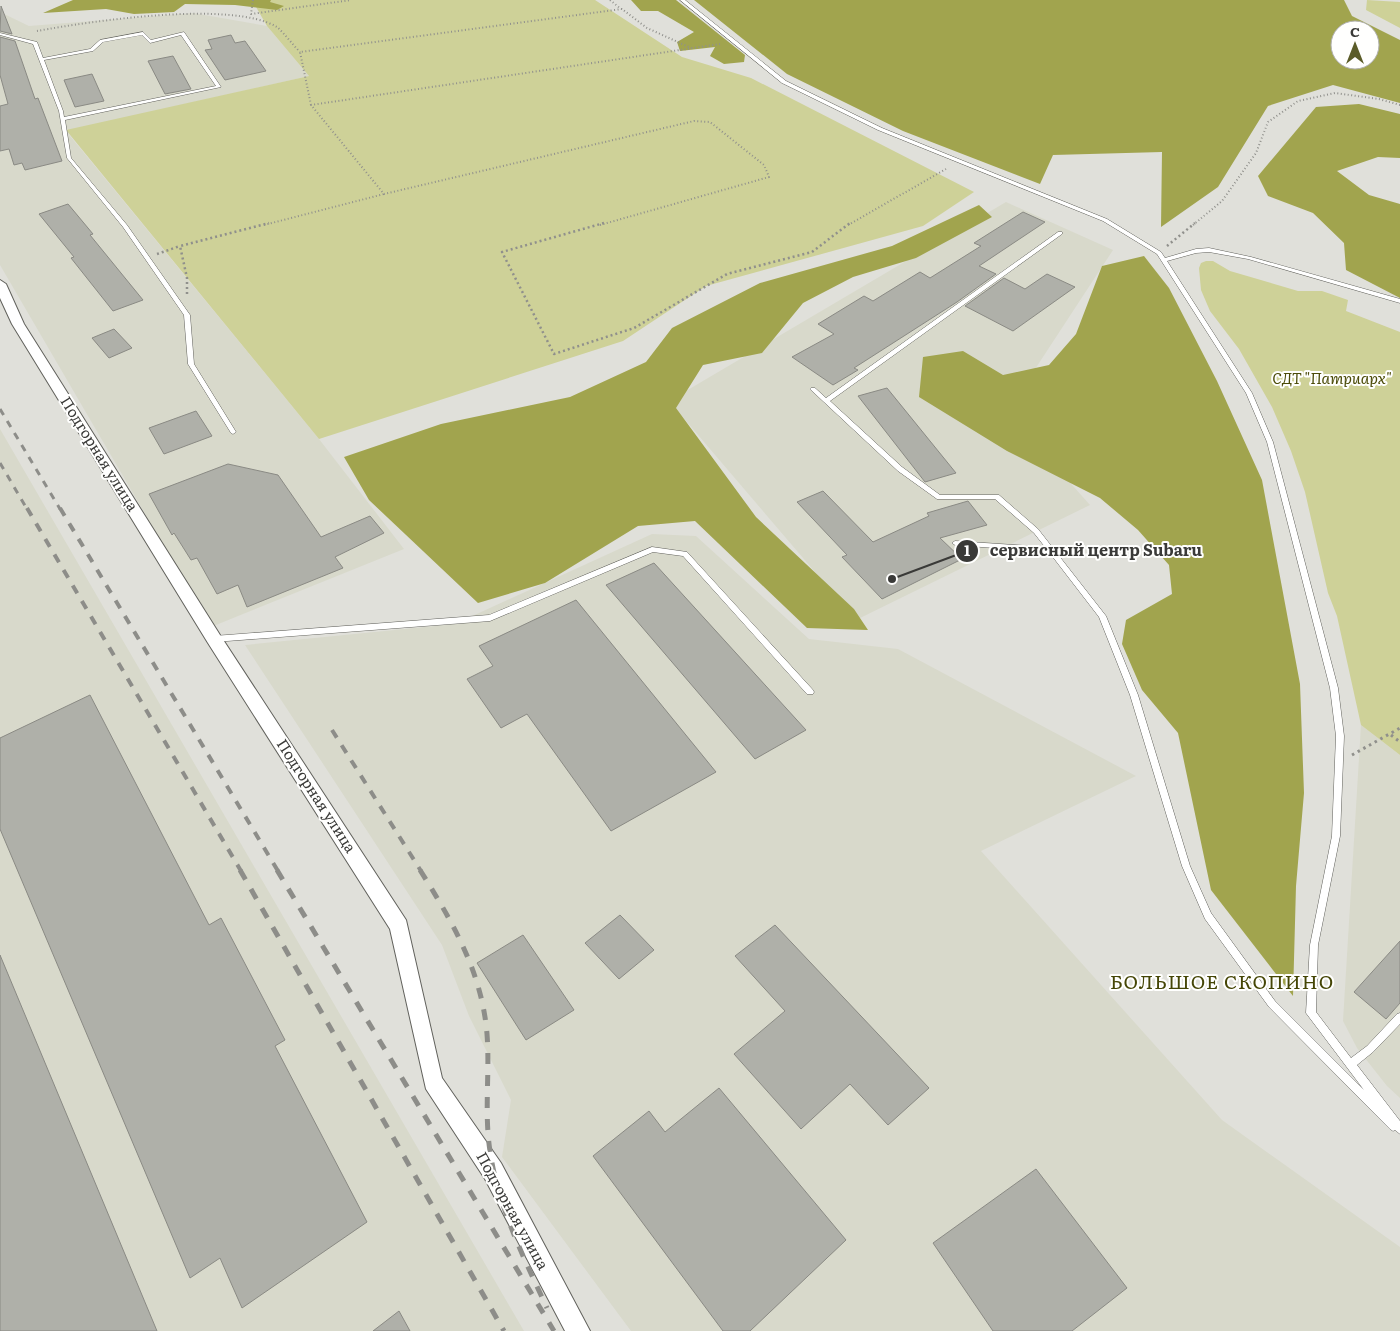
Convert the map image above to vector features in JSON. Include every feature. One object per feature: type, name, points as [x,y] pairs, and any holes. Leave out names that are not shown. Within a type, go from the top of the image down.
[{"type":"street","name":"Подгорная улица","points":[[0,284],[18,324],[214,639],[399,926],[433,1082],[493,1170],[578,1331]]},
{"type":"lane","points":[[682,0],[784,82],[880,128],[1105,220],[1159,253],[1165,260],[1249,393],[1270,442],[1334,688],[1340,736],[1336,836],[1314,945],[1311,1013],[1400,1129]]},
{"type":"lane","points":[[42,60],[90,50],[102,42],[143,34],[150,42],[182,33],[220,87],[63,119]]},
{"type":"lane","points":[[0,34],[36,43],[63,119],[69,158],[125,226],[187,315],[191,364],[233,432]]},
{"type":"lane","points":[[826,401],[1060,233]]},
{"type":"lane","points":[[1165,260],[1196,250],[1209,250],[1249,258],[1400,301]]},
{"type":"lane","points":[[813,389],[900,470],[939,497],[997,497],[1036,531],[1102,616],[1134,695],[1186,866],[1208,916],[1272,1004],[1400,1133]]},
{"type":"lane","points":[[955,543],[1050,550]]},
{"type":"lane","points":[[214,639],[490,618],[652,549],[686,554],[810,692]]},
{"type":"lane","points":[[1351,1064],[1370,1049],[1400,1017]]},
{"type":"path","points":[[251,14],[253,0]]},
{"type":"path","points":[[205,10],[251,14],[351,0]]},
{"type":"path","points":[[610,0],[647,28],[692,48]]},
{"type":"path","points":[[300,52],[622,9]]},
{"type":"path","points":[[13,36],[112,17],[168,11]]},
{"type":"path","points":[[251,14],[276,26],[300,52],[311,106],[384,194]]},
{"type":"path","points":[[311,106],[734,42]]},
{"type":"path","points":[[1159,253],[1222,201],[1256,153],[1268,122],[1298,100],[1335,92],[1379,98],[1400,105]]},
{"type":"path","points":[[148,258],[180,246],[384,194],[694,121],[710,122],[764,165],[768,176],[502,252],[554,354],[634,328],[727,274],[812,252],[840,229],[960,161]]},
{"type":"path","points":[[180,246],[187,278],[187,315]]},
{"type":"path","points":[[1340,761],[1391,736],[1400,728]]},
{"type":"path","points":[[1391,736],[1400,742]]},
{"type":"shaded area","points":[[73,0],[271,0],[270,2],[284,6],[277,10],[235,5],[185,4],[174,12],[134,14],[106,9],[43,13]]},
{"type":"shaded area","points":[[631,0],[676,0],[745,55],[744,62],[724,64],[710,56],[715,47],[680,51],[677,42],[694,32],[658,11],[641,11]]},
{"type":"shaded area","points":[[694,0],[1344,0],[1352,16],[1360,20],[1330,20],[1330,70],[1380,70],[1380,30],[1400,40],[1400,103],[1333,85],[1268,106],[1218,187],[1161,227],[1162,152],[1053,155],[1040,184],[903,131],[787,74]]},
{"type":"shaded area","points":[[0,12],[29,26],[193,13],[267,26],[309,76],[66,131],[319,439],[404,549],[211,627],[0,265]]},
{"type":"shaded area","points":[[1359,104],[1400,114],[1400,158],[1378,157],[1337,171],[1369,195],[1400,204],[1400,298],[1346,270],[1344,243],[1313,213],[1268,196],[1258,176],[1316,107]]},
{"type":"shaded area","points":[[1006,202],[1113,250],[1007,412],[1090,505],[856,620],[669,401]]},
{"type":"shaded area","points":[[979,205],[992,217],[916,258],[853,277],[803,303],[762,353],[703,365],[676,408],[756,517],[854,609],[868,630],[807,628],[695,521],[638,526],[545,583],[478,603],[369,500],[344,457],[441,424],[570,397],[646,362],[672,328],[760,283],[892,246]]},
{"type":"shaded area","points":[[1144,256],[1169,288],[1217,381],[1262,480],[1300,684],[1304,793],[1296,886],[1293,996],[1211,890],[1178,733],[1142,690],[1122,644],[1126,620],[1172,594],[1169,565],[1138,530],[1100,498],[1007,451],[919,397],[923,357],[963,351],[1003,375],[1049,365],[1076,334],[1102,266]]},
{"type":"shaded area","points":[[0,429],[524,1331],[0,1331]]},
{"type":"shaded area","points":[[652,534],[696,536],[809,639],[898,649],[1136,776],[981,851],[1222,1120],[1400,1247],[1400,1331],[631,1331],[502,1157],[511,1100],[469,1016],[442,945],[245,645],[455,624]]},
{"type":"shaded area","points":[[1361,725],[1400,755],[1400,1098],[1387,1086],[1357,1048],[1343,1021]]},
{"type":"green space","points":[[252,0],[595,0],[682,57],[751,78],[974,192],[923,226],[706,286],[623,341],[319,439],[66,130],[309,76],[267,26]]},
{"type":"green space","points":[[1367,0],[1400,2],[1400,28],[1366,10]]},
{"type":"green space","name":"СДТ \"Патриарх\"","points":[[1213,261],[1230,271],[1298,291],[1322,291],[1348,300],[1346,311],[1400,332],[1400,755],[1361,725],[1337,616],[1328,593],[1305,492],[1291,451],[1272,407],[1239,349],[1210,311],[1201,290],[1199,268],[1201,263]]},
{"type":"building","points":[[1,6],[12,34],[0,31]]},
{"type":"building","points":[[231,35],[235,43],[245,41],[266,71],[225,80],[205,50],[212,49],[208,40]]},
{"type":"building","points":[[0,37],[15,41],[35,99],[38,98],[62,161],[25,170],[22,163],[14,165],[9,149],[0,151],[0,106],[8,104],[0,75]]},
{"type":"building","points":[[173,56],[191,89],[165,94],[148,61]]},
{"type":"building","points":[[92,74],[104,101],[75,107],[64,80]]},
{"type":"building","points":[[68,204],[93,234],[90,235],[143,300],[113,311],[71,258],[74,257],[39,214]]},
{"type":"building","points":[[1023,212],[1045,222],[979,266],[996,274],[957,302],[854,368],[858,370],[833,385],[792,357],[834,334],[818,324],[864,296],[873,301],[920,272],[930,278],[981,246],[974,243]]},
{"type":"building","points":[[1047,274],[1075,287],[1013,331],[965,306],[1004,278],[1025,289]]},
{"type":"building","points":[[114,329],[132,348],[109,358],[92,338]]},
{"type":"building","points":[[887,388],[956,473],[925,482],[858,396]]},
{"type":"building","points":[[196,411],[212,436],[164,454],[149,428]]},
{"type":"building","points":[[228,464],[278,475],[321,537],[370,516],[384,533],[335,557],[343,568],[247,607],[238,585],[217,594],[197,558],[191,560],[174,533],[172,535],[149,494]]},
{"type":"building","points":[[823,491],[873,542],[929,516],[927,513],[968,501],[987,525],[940,538],[962,559],[882,599],[842,557],[847,555],[797,502]]},
{"type":"building","points":[[654,563],[806,730],[755,759],[606,585]]},
{"type":"building","points":[[576,600],[716,772],[611,831],[527,714],[501,728],[467,679],[493,666],[479,646]]},
{"type":"building","points":[[90,695],[209,925],[221,918],[285,1040],[275,1046],[367,1222],[242,1308],[220,1258],[190,1278],[0,829],[0,738]]},
{"type":"building","points":[[620,915],[654,950],[619,979],[585,943]]},
{"type":"building","points":[[775,925],[929,1088],[888,1125],[850,1084],[801,1129],[734,1054],[785,1011],[735,956]]},
{"type":"building","points":[[523,935],[574,1010],[526,1040],[477,963]]},
{"type":"building","points":[[1400,941],[1400,1003],[1386,1019],[1354,992]]},
{"type":"building","points":[[0,955],[157,1331],[0,1331]]},
{"type":"building","points":[[719,1088],[846,1240],[750,1331],[723,1331],[593,1156],[649,1111],[665,1132]]},
{"type":"building","points":[[1036,1169],[1127,1288],[1072,1331],[993,1331],[933,1243]]},
{"type":"building","points":[[399,1311],[410,1331],[373,1331]]},
{"type":"railway","points":[[0,409],[60,509]]},
{"type":"railway","points":[[0,463],[27,509]]},
{"type":"railway","points":[[27,508],[241,871]]},
{"type":"railway","points":[[60,508],[278,871]]},
{"type":"railway","points":[[332,730],[421,871]]},
{"type":"railway","points":[[240,870],[504,1331]]},
{"type":"railway","points":[[277,870],[554,1331]]},
{"type":"railway","points":[[420,870],[464,948],[479,989],[487,1034],[487,1122],[494,1172],[505,1212],[547,1308]]},
{"type":"place","name":"сервисный центр Subaru","points":[[892,579]]},
{"type":"district","name":"БОЛЬШОЕ СКОПИНО","points":[[1222,982]]}]
